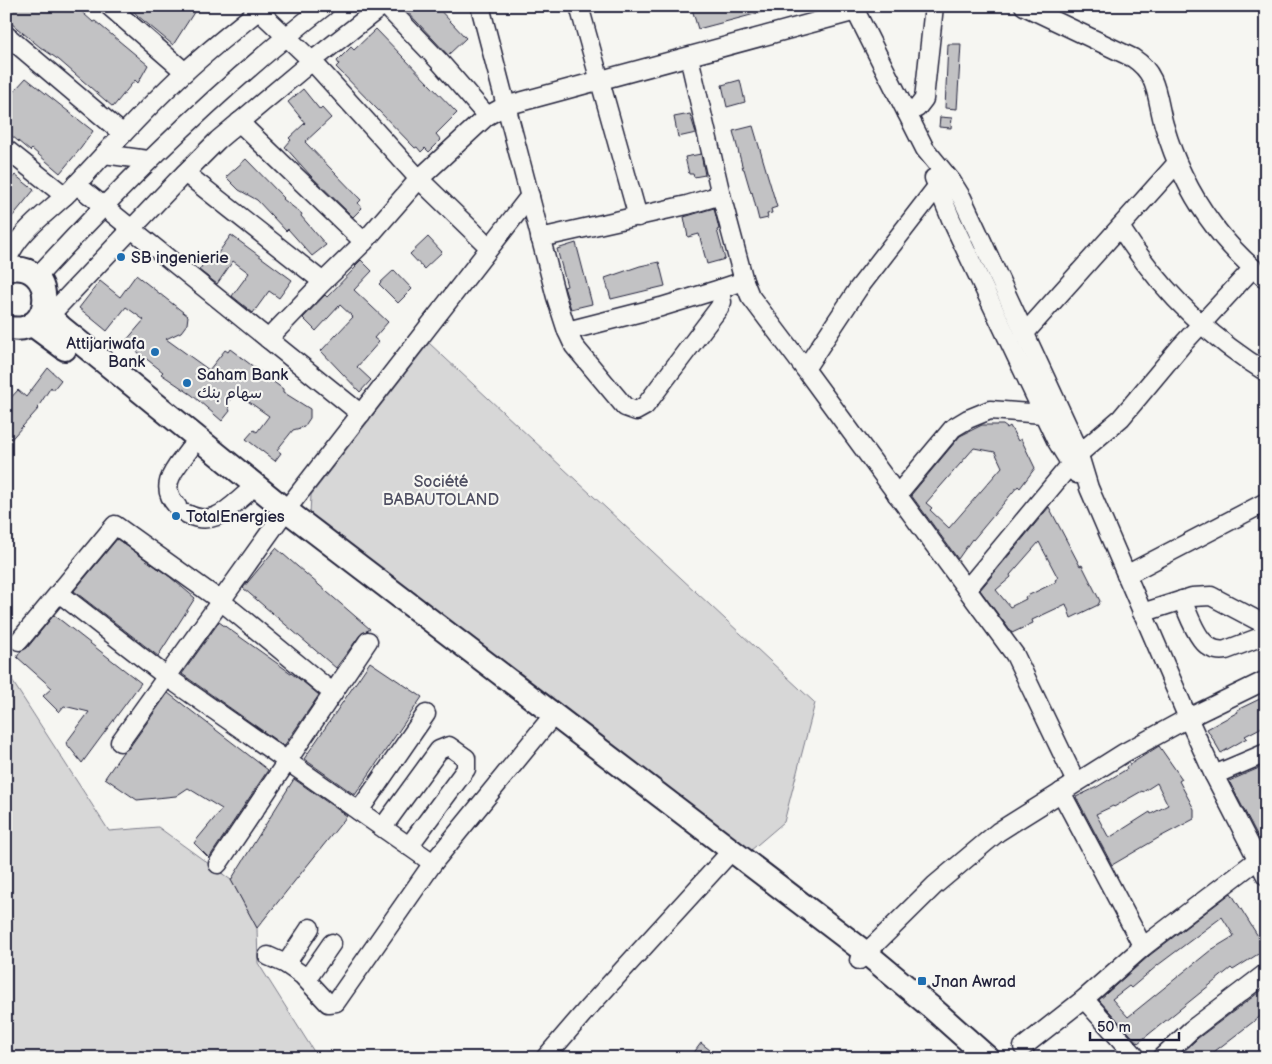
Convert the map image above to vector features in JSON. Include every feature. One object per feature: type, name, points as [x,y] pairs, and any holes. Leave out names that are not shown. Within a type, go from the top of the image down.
[{"type":"main road","points":[[6,270],[18,268],[37,277],[45,293],[41,317],[51,337],[188,450],[246,494],[283,515],[932,1008],[988,1058]]},
{"type":"main road","points":[[6,327],[17,329],[41,317]]},
{"type":"main road","points":[[41,317],[283,515],[547,723],[724,858],[862,956],[974,1058]]},
{"type":"street","points":[[109,6],[184,72]]},
{"type":"street","points":[[37,277],[148,160],[233,82],[286,36],[325,6]]},
{"type":"street","points":[[41,317],[132,230],[185,173],[239,122],[382,6]]},
{"type":"street","points":[[386,6],[439,61],[487,116]]},
{"type":"street","points":[[480,6],[540,238],[567,331],[574,346],[625,407],[636,411],[645,406],[719,308],[722,302],[720,289]]},
{"type":"street","points":[[579,6],[638,217]]},
{"type":"street","points":[[907,113],[917,108],[924,99],[934,6]]},
{"type":"street","points":[[968,589],[1075,459],[1121,418],[1200,324],[1259,274],[1216,229],[1196,199],[1177,163],[1162,118],[1155,86],[1146,68],[1133,58],[1024,6]]},
{"type":"street","points":[[6,264],[10,243],[70,190],[184,72],[259,8],[312,61],[419,179],[489,247]]},
{"type":"street","points":[[268,339],[322,282],[364,242],[419,179],[487,116],[505,106],[689,57],[854,9],[942,181],[1043,414],[1056,440],[1075,459]]},
{"type":"street","points":[[6,35],[123,134]]},
{"type":"street","points":[[689,57],[721,195],[744,281],[750,296],[1015,655],[1076,782]]},
{"type":"street","points":[[239,122],[364,242]]},
{"type":"street","points":[[6,148],[70,190],[103,206],[361,414]]},
{"type":"street","points":[[104,154],[148,160]]},
{"type":"street","points":[[1024,334],[1177,163]]},
{"type":"street","points":[[185,173],[322,282]]},
{"type":"street","points":[[942,181],[962,198],[1024,334],[1075,459],[1188,718],[1214,775],[1266,876]]},
{"type":"street","points":[[805,369],[858,289],[942,181]]},
{"type":"street","points":[[540,238],[638,217],[721,195]]},
{"type":"street","points":[[120,742],[283,515],[530,196]]},
{"type":"street","points":[[1120,227],[1148,269],[1176,301],[1223,344],[1266,372]]},
{"type":"street","points":[[567,331],[661,307],[744,281]]},
{"type":"street","points":[[897,495],[953,428],[968,419],[990,410],[1043,414]]},
{"type":"street","points":[[188,450],[173,471],[168,483],[170,496],[182,510],[192,517],[205,519],[217,516],[246,494]]},
{"type":"street","points":[[1126,575],[1266,502]]},
{"type":"street","points":[[19,641],[115,526],[221,601],[333,693]]},
{"type":"street","points":[[59,593],[167,677],[433,863]]},
{"type":"street","points":[[1142,613],[1192,597],[1211,596],[1266,625]]},
{"type":"street","points":[[1182,600],[1202,640],[1211,649],[1226,650],[1266,635]]},
{"type":"street","points":[[218,864],[368,642]]},
{"type":"street","points":[[862,956],[935,885],[998,832],[1124,753],[1188,718],[1266,680]]},
{"type":"street","points":[[360,811],[426,714]]},
{"type":"street","points":[[268,956],[286,964],[307,979],[328,1003],[336,1002],[433,863],[547,723]]},
{"type":"street","points":[[383,827],[439,750],[449,746],[456,750],[466,758],[466,769],[409,846]]},
{"type":"street","points":[[1214,775],[1266,753]]},
{"type":"street","points":[[1061,792],[1144,947]]},
{"type":"street","points":[[545,1058],[724,858]]},
{"type":"street","points":[[1023,1047],[1084,1000],[1144,947],[1258,860]]},
{"type":"street","points":[[286,964],[308,926],[336,945],[307,979]]},
{"type":"street","points":[[1161,1058],[1190,1030],[1266,972]]},
{"type":"street","points":[[1084,1000],[1137,1058]]},
{"type":"green space","name":"Société BABAUTOLAND","points":[[429,343],[815,703],[784,822],[750,851],[310,514],[311,495]]},
{"type":"green space","points":[[6,673],[109,831],[158,827],[231,880],[257,928],[258,963],[318,1058],[6,1058]]},
{"type":"building","points":[[6,6],[75,6],[148,65],[138,83],[135,80],[113,107],[59,60],[6,19]]},
{"type":"building","points":[[129,6],[198,6],[173,45],[138,16]]},
{"type":"building","points":[[402,6],[436,6],[466,38],[448,55]]},
{"type":"building","points":[[701,6],[774,6],[774,9],[698,29],[692,9]]},
{"type":"building","points":[[376,29],[457,113],[436,134],[441,140],[429,152],[425,148],[421,152],[417,147],[415,148],[336,67],[339,64],[337,61],[351,47],[354,50]]},
{"type":"building","points":[[948,44],[961,44],[957,109],[945,108]]},
{"type":"building","points":[[26,78],[93,131],[60,173],[32,149],[30,151],[6,131],[6,100]]},
{"type":"building","points":[[740,80],[745,102],[727,107],[722,85]]},
{"type":"building","points":[[303,89],[320,110],[322,108],[331,118],[305,142],[361,200],[358,203],[362,208],[353,217],[310,175],[285,147],[291,140],[289,138],[305,123],[288,102]]},
{"type":"building","points":[[690,114],[696,133],[678,137],[674,117]]},
{"type":"building","points":[[940,117],[952,118],[951,128],[939,127]]},
{"type":"building","points":[[753,126],[777,207],[771,209],[772,213],[767,214],[768,218],[759,220],[733,131]]},
{"type":"building","points":[[701,154],[705,175],[694,177],[693,174],[689,174],[685,157]]},
{"type":"building","points":[[246,159],[283,199],[302,214],[301,216],[326,245],[312,256],[288,229],[286,231],[257,200],[239,190],[226,177]]},
{"type":"building","points":[[15,175],[34,190],[12,217],[6,212],[6,186]]},
{"type":"building","points":[[714,208],[719,229],[717,230],[725,259],[707,264],[699,234],[688,237],[684,217]]},
{"type":"building","points":[[231,235],[292,280],[279,298],[269,291],[253,313],[232,296],[249,273],[233,261],[217,284],[199,270],[212,253],[216,256]]},
{"type":"building","points":[[428,237],[442,252],[424,269],[410,254]]},
{"type":"building","points":[[576,243],[592,304],[571,309],[564,287],[567,286],[557,249]]},
{"type":"building","points":[[361,260],[372,271],[354,290],[388,322],[374,338],[379,342],[357,367],[371,380],[360,392],[321,351],[353,317],[340,305],[316,331],[303,318],[325,295],[327,297]]},
{"type":"building","points":[[659,262],[665,286],[611,299],[605,278],[640,266]]},
{"type":"building","points":[[394,270],[412,289],[398,303],[379,284]]},
{"type":"building","points":[[136,275],[188,316],[187,324],[181,332],[166,339],[209,370],[225,350],[228,352],[230,349],[283,389],[283,392],[310,409],[310,418],[304,427],[293,430],[277,450],[281,453],[275,461],[246,439],[254,430],[257,432],[269,416],[235,392],[227,404],[230,411],[222,421],[192,395],[161,374],[163,372],[125,342],[144,320],[126,307],[107,331],[79,308],[100,281],[120,297]]},
{"type":"building","points":[[48,368],[61,380],[53,390],[51,387],[39,408],[6,445],[6,403],[18,390],[26,397]]},
{"type":"building","points":[[982,425],[1003,425],[1007,428],[1010,426],[1018,441],[1021,439],[1035,468],[1020,488],[1018,486],[972,539],[958,559],[911,495],[960,436]],"holes":[[[974,448],[995,452],[1002,467],[949,528],[930,510],[932,508],[926,503]]]},
{"type":"building","points":[[1049,507],[1100,601],[1098,605],[1071,618],[1066,604],[1032,620],[1033,623],[1012,633],[980,590]],"holes":[[[1039,542],[1058,578],[1055,580],[1056,582],[1025,597],[1026,599],[1010,607],[996,590],[1011,577],[1010,575]]]},
{"type":"building","points":[[117,539],[170,577],[195,598],[158,656],[74,591]]},
{"type":"building","points":[[276,548],[370,629],[360,635],[336,668],[243,588]]},
{"type":"building","points":[[54,615],[141,683],[82,763],[66,743],[89,712],[64,706],[59,712],[43,696],[52,688],[17,657],[21,651],[27,648]]},
{"type":"building","points":[[219,622],[319,695],[284,746],[182,674]]},
{"type":"building","points":[[370,662],[422,697],[355,795],[304,759]]},
{"type":"building","points":[[168,693],[268,770],[209,858],[194,843],[222,809],[188,788],[176,796],[137,800],[105,778]]},
{"type":"building","points":[[1266,696],[1266,725],[1245,736],[1247,738],[1221,753],[1207,729],[1238,712],[1237,710]]},
{"type":"building","points":[[1159,746],[1182,779],[1179,781],[1194,809],[1194,819],[1112,865],[1076,797],[1127,769],[1126,767]],"holes":[[[1157,783],[1168,805],[1151,814],[1150,812],[1109,838],[1096,814],[1114,807]]]},
{"type":"building","points":[[1266,765],[1266,852],[1229,781]]},
{"type":"building","points":[[294,779],[347,816],[257,928],[231,880]]},
{"type":"building","points":[[1231,893],[1266,949],[1233,970],[1231,968],[1138,1043],[1099,1000],[1150,955]],"holes":[[[1222,917],[1234,936],[1211,950],[1128,1017],[1112,999],[1129,986],[1131,988],[1158,965]]]},
{"type":"building","points":[[1266,987],[1266,1012],[1206,1058],[1177,1058],[1198,1038]]},
{"type":"building","points":[[701,1043],[720,1058],[690,1058]]},
{"type":"place","name":"SB ingenierie","points":[[121,257]]},
{"type":"place","name":"Attijariwafa Bank","points":[[155,352]]},
{"type":"place","name":"Saham Bank سهام بنك","points":[[187,383]]},
{"type":"place","name":"TotalEnergies","points":[[176,516]]},
{"type":"place","name":"Jnan Awrad","points":[[922,981]]}]
